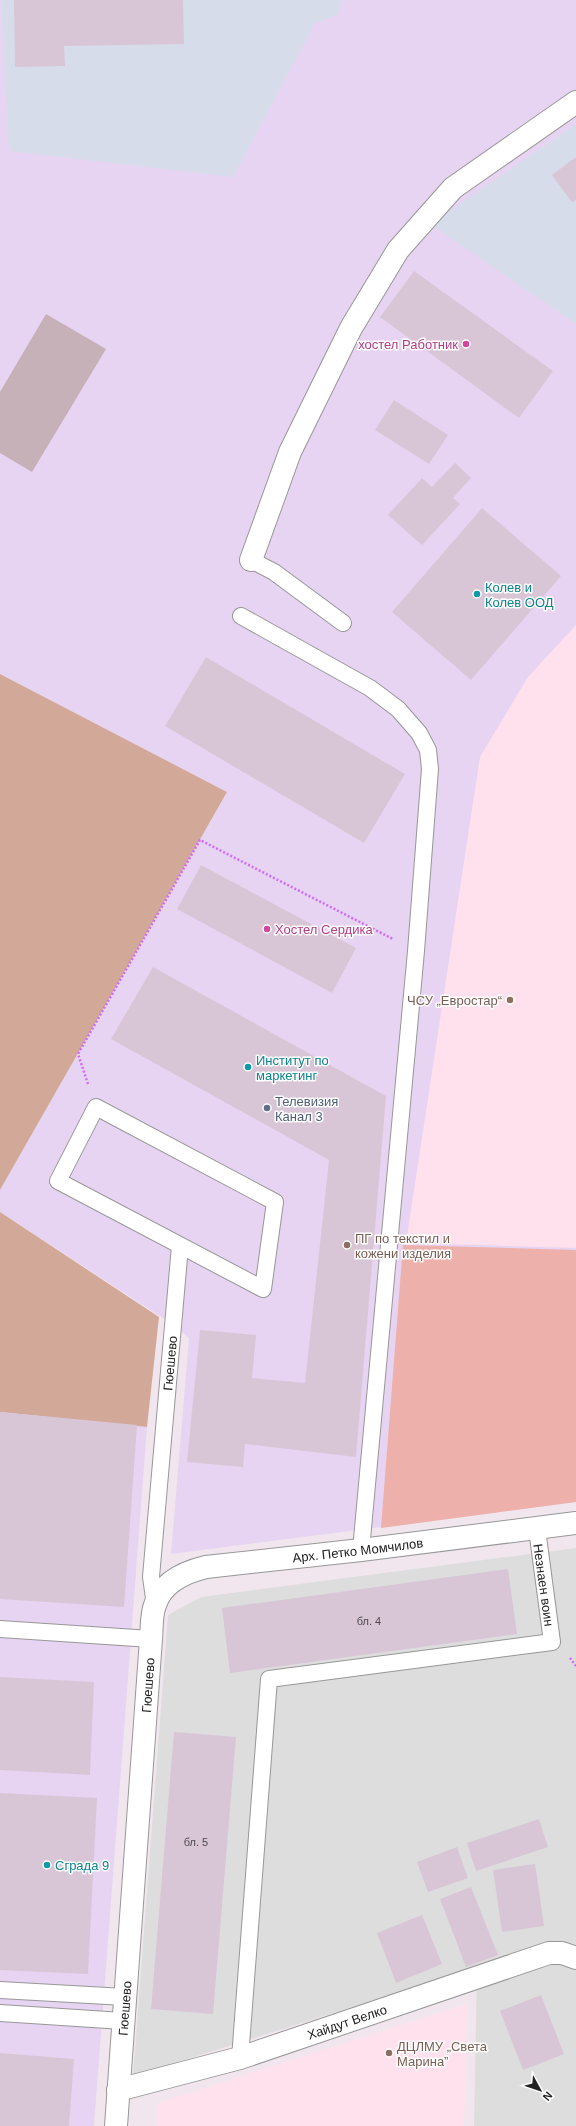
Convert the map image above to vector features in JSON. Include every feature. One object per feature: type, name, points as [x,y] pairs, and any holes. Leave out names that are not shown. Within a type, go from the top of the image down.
[{"type":"street","points":[[251,560],[290,452],[351,328],[398,250],[453,188],[576,102]]},
{"type":"street","name":"Арх. Петко Момчилов","points":[[155,1605],[164,1590],[174,1580],[186,1572],[206,1567],[576,1524]]},
{"type":"street","name":"Гюешево","points":[[116,2126],[151,1639],[155,1605]]},
{"type":"street","name":"Хайдут Велко","points":[[118,2090],[240,2058],[549,1953],[562,1953],[575,1957]]},
{"type":"lane","points":[[251,560],[274,572],[342,623]]},
{"type":"lane","points":[[241,616],[370,688],[398,709],[419,733],[428,750],[430,769],[416,951],[361,1550]]},
{"type":"lane","points":[[96,1107],[275,1202],[264,1290],[180,1246],[58,1181],[96,1107]]},
{"type":"lane","name":"Гюешево","points":[[155,1605],[151,1577],[180,1246]]},
{"type":"lane","name":"Незнаен воин","points":[[240,2058],[269,1678],[552,1642],[537,1529]]},
{"type":"lane","points":[[0,1629],[151,1639]]},
{"type":"lane","points":[[0,1990],[125,1997]]},
{"type":"lane","points":[[0,2013],[123,2021]]},
{"type":"path","points":[[96,1107],[78,1054],[200,840],[416,951]]},
{"type":"shaded area","points":[[0,0],[576,0],[576,1502],[171,1554],[189,1338],[172,1324],[0,1212],[0,1190],[227,792],[0,674]]},
{"type":"shaded area","points":[[1,0],[342,0],[338,15],[315,23],[233,177],[9,151]]},
{"type":"shaded area","points":[[576,124],[576,324],[430,224]]},
{"type":"shaded area","points":[[46,314],[106,349],[32,472],[0,453],[0,392]]},
{"type":"shaded area","name":"ЧСУ „Евростар“","points":[[576,625],[576,1248],[406,1243],[480,757],[528,677]]},
{"type":"shaded area","points":[[0,674],[227,792],[0,1190]]},
{"type":"shaded area","points":[[0,1212],[159,1317],[147,1427],[0,1412]]},
{"type":"shaded area","points":[[403,1245],[576,1250],[576,1502],[381,1528]]},
{"type":"shaded area","points":[[0,1412],[147,1427],[94,2126],[0,2126]]},
{"type":"shaded area","points":[[576,1548],[576,2126],[474,2126],[477,1968],[133,2076],[168,1615],[201,1597]]},
{"type":"shaded area","name":"ДЦЛМУ „Света Марина”","points":[[467,2004],[464,2126],[156,2126],[158,2103]]},
{"type":"building","points":[[14,0],[183,0],[184,44],[64,46],[65,66],[15,67]]},
{"type":"building","points":[[576,157],[576,200],[572,202],[552,175]]},
{"type":"building","name":"хостел Работник","points":[[414,271],[553,371],[519,418],[380,317]]},
{"type":"building","points":[[394,400],[448,435],[429,464],[375,430]]},
{"type":"building","points":[[455,463],[471,478],[453,498],[460,504],[422,545],[388,515],[422,478],[432,487]]},
{"type":"building","name":"Колев и Колев ООД","points":[[482,508],[561,576],[471,680],[392,612]]},
{"type":"building","points":[[206,657],[405,774],[364,843],[165,726]]},
{"type":"building","name":"Хостел Сердика","points":[[201,865],[356,948],[332,993],[177,909]]},
{"type":"building","points":[[153,967],[386,1096],[356,1457],[245,1444],[243,1467],[187,1462],[200,1330],[256,1335],[252,1378],[305,1383],[329,1160],[111,1039]]},
{"type":"building","points":[[0,1412],[137,1425],[124,1607],[0,1599]]},
{"type":"building","points":[[508,1569],[517,1634],[230,1673],[222,1608]]},
{"type":"building","points":[[0,1677],[94,1682],[90,1775],[0,1770]]},
{"type":"building","points":[[174,1732],[236,1737],[213,2014],[151,2009]]},
{"type":"building","name":"Сграда 9","points":[[0,1793],[97,1798],[88,1974],[0,1970]]},
{"type":"building","points":[[539,1819],[548,1847],[476,1871],[467,1843]]},
{"type":"building","points":[[457,1847],[468,1878],[428,1892],[417,1862]]},
{"type":"building","points":[[535,1864],[544,1926],[502,1932],[493,1870]]},
{"type":"building","points":[[471,1887],[498,1955],[466,1967],[440,1899]]},
{"type":"building","points":[[422,1915],[442,1964],[396,1983],[377,1933]]},
{"type":"building","points":[[541,1995],[564,2054],[523,2070],[500,2011]]},
{"type":"building","points":[[0,2053],[74,2059],[69,2126],[0,2126]]},
{"type":"place","name":"хостел Работник","points":[[466,344]]},
{"type":"place","name":"Колев и Колев ООД","points":[[477,594]]},
{"type":"place","name":"Хостел Сердика","points":[[267,929]]},
{"type":"place","name":"ЧСУ „Евростар“","points":[[510,1000]]},
{"type":"place","name":"Институт по маркетинг","points":[[248,1067]]},
{"type":"place","name":"Телевизия Канал 3","points":[[267,1108]]},
{"type":"place","name":"ПГ по текстил и кожени изделия","points":[[347,1245]]},
{"type":"place","name":"Сграда 9","points":[[47,1865]]},
{"type":"place","name":"ДЦЛМУ „Света Марина”","points":[[389,2053]]}]
